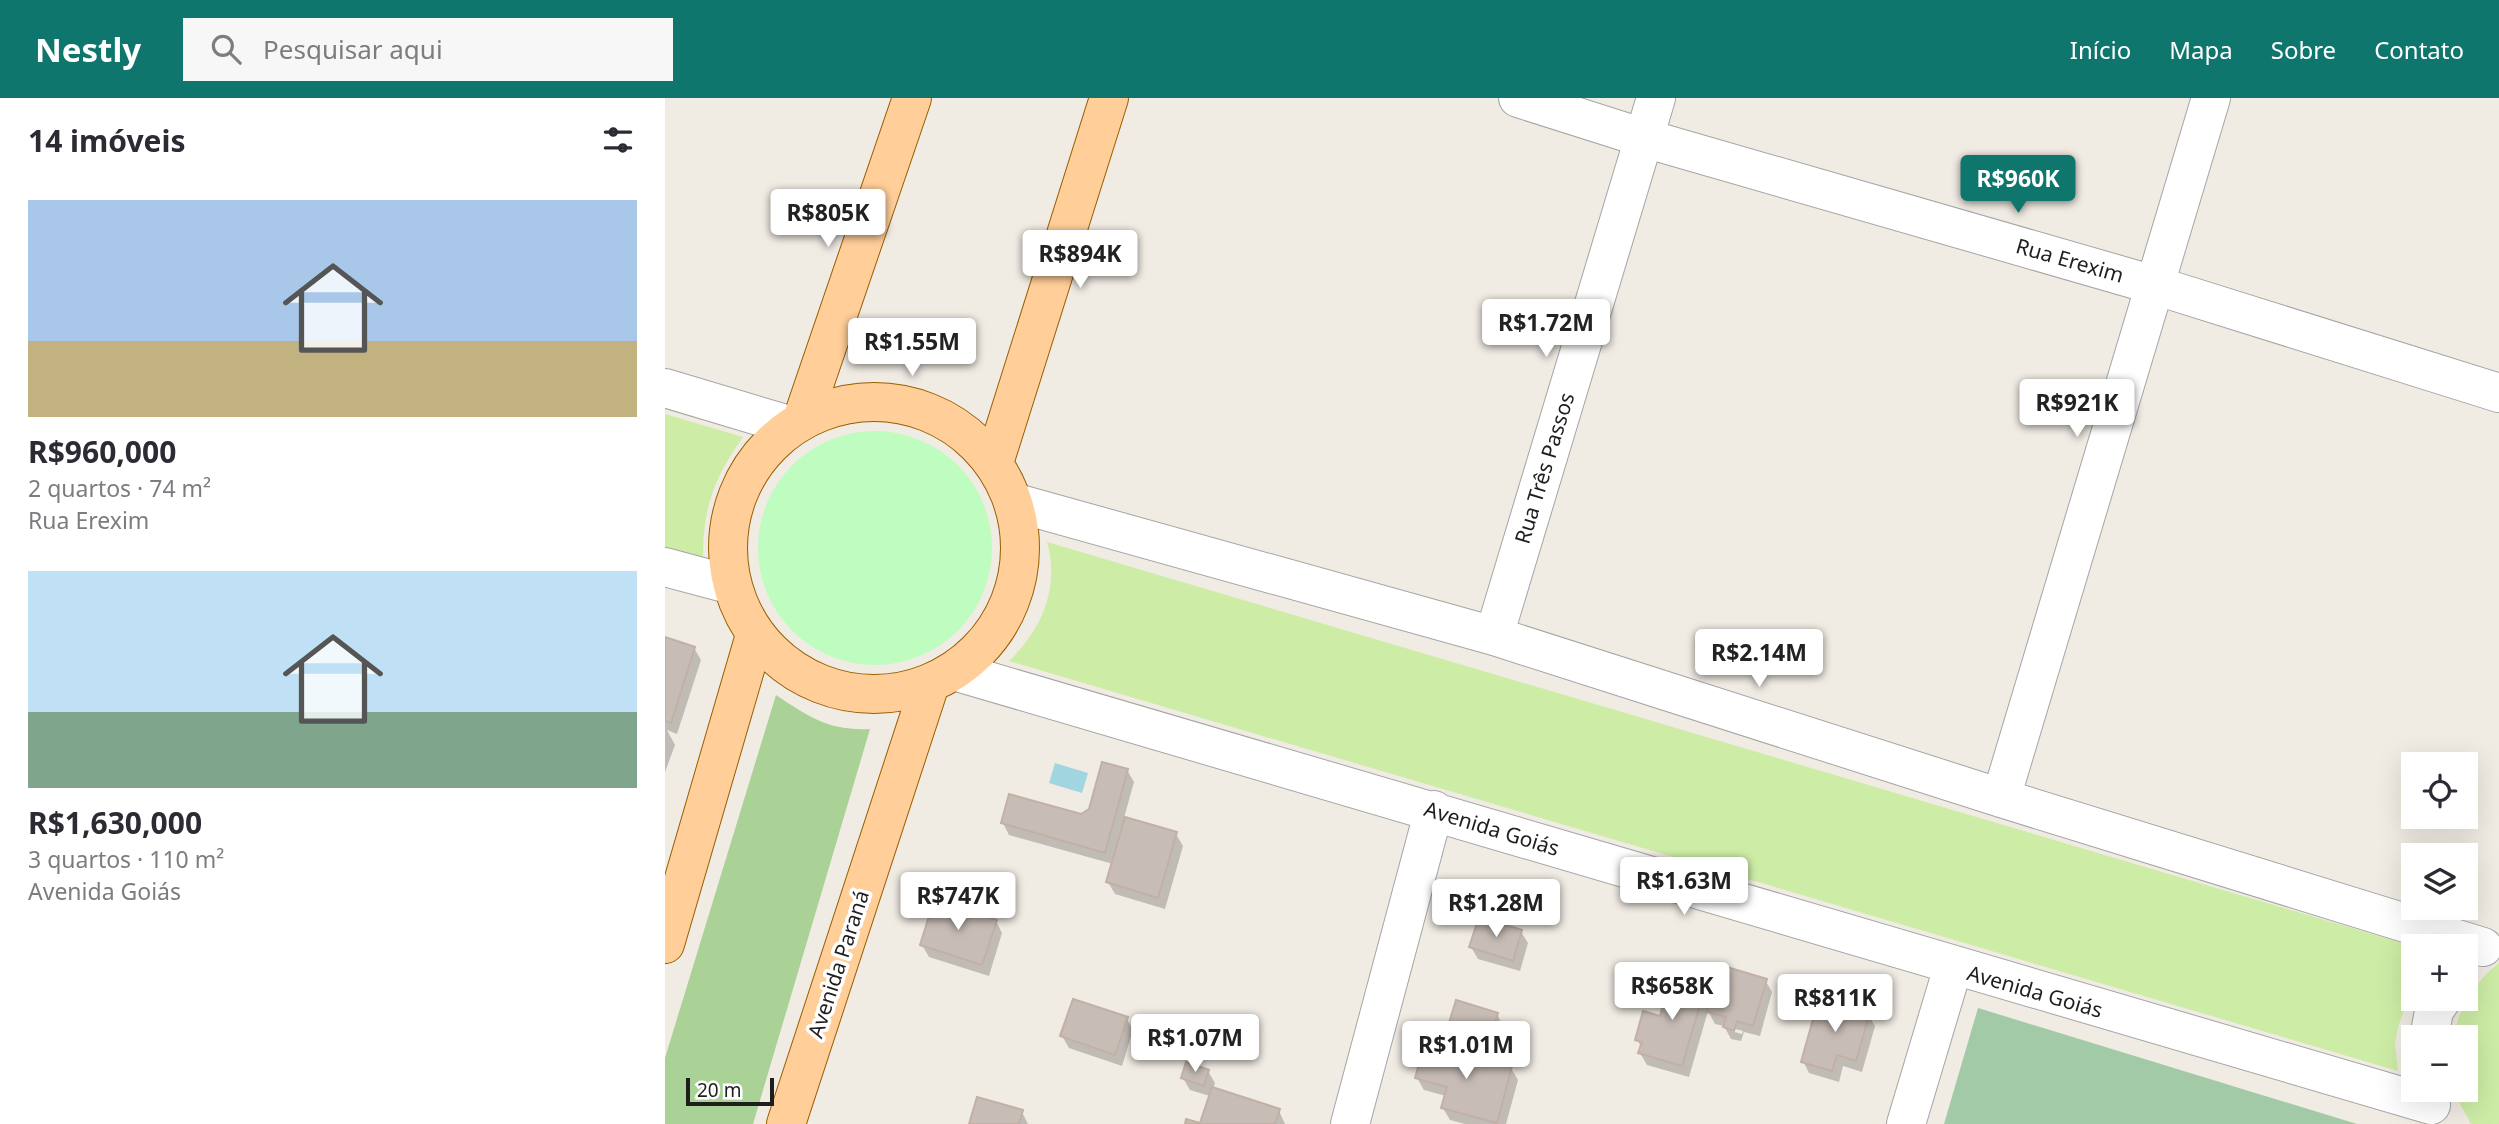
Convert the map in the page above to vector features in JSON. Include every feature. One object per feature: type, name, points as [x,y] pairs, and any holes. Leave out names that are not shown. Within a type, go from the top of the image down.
[{"type":"main road","points":[[797,423],[912,98]]},
{"type":"main road","points":[[994,463],[1109,98]]},
{"type":"main road","points":[[885,402],[927,412],[964,433],[994,463],[1013,502],[1021,549],[1013,597],[990,639],[942,678],[893,694],[853,693],[816,683],[783,663],[755,635],[732,585],[727,540],[736,496],[758,457],[797,423],[842,405],[885,402]]},
{"type":"main road","points":[[665,944],[755,635]]},
{"type":"main road","name":"Avenida Paraná","points":[[786,1124],[942,678]]},
{"type":"street","name":"Rua Erexim","points":[[1518,98],[1644,138],[2154,285],[2499,393]]},
{"type":"street","name":"Rua Três Passos","points":[[1494,636],[1656,98]]},
{"type":"street","points":[[2001,798],[2211,98]]},
{"type":"street","points":[[665,388],[797,423]]},
{"type":"street","points":[[1013,502],[1494,636],[2483,949]]},
{"type":"street","points":[[665,567],[732,585]]},
{"type":"street","name":"Avenida Goiás","points":[[942,678],[1434,810],[1953,967],[2433,1107]]},
{"type":"street","points":[[1350,1124],[1434,810]]},
{"type":"street","points":[[1906,1124],[1953,967]]},
{"type":"green space","points":[[665,414],[743,437],[712,494],[705,523],[703,558],[665,559]]},
{"type":"green space","points":[[875,431],[920,440],[958,465],[983,503],[992,548],[983,593],[958,631],[920,656],[875,665],[830,656],[792,631],[767,593],[758,548],[767,503],[792,465],[830,440]]},
{"type":"green space","points":[[1047,542],[2401,943],[2401,1011],[2404,1011],[2395,1044],[2398,1071],[1009,661],[1031,636],[1039,622],[1049,591],[1050,559]]},
{"type":"green space","points":[[776,695],[799,710],[831,725],[870,729],[753,1124],[665,1124],[665,1058]]},
{"type":"green space","points":[[2499,963],[2499,1124],[2471,1124],[2459,1102],[2478,1102],[2478,1025],[2457,1025],[2461,1011],[2478,1011],[2478,984]]},
{"type":"green space","points":[[1978,1008],[2357,1124],[1944,1124]]},
{"type":"water","points":[[1055,763],[1088,773],[1082,793],[1049,783]]},
{"type":"building","points":[[665,637],[695,647],[671,723],[665,721]]},
{"type":"building","points":[[1102,762],[1128,769],[1105,853],[1001,823],[1009,794],[1081,814],[1089,809]]},
{"type":"building","points":[[1125,817],[1177,832],[1158,898],[1106,882]]},
{"type":"building","points":[[934,900],[997,920],[982,965],[920,945]]},
{"type":"building","points":[[1479,917],[1522,930],[1513,961],[1469,947]]},
{"type":"building","points":[[1720,965],[1767,979],[1753,1026],[1737,1021],[1734,1031],[1723,1027],[1726,1017],[1707,1012]]},
{"type":"building","points":[[1672,974],[1706,984],[1682,1066],[1638,1053],[1642,1042],[1635,1040],[1643,1011],[1660,1016]]},
{"type":"building","points":[[1819,998],[1870,1012],[1856,1061],[1837,1055],[1832,1071],[1801,1062]]},
{"type":"building","points":[[1073,999],[1128,1017],[1115,1055],[1060,1036]]},
{"type":"building","points":[[1456,1000],[1498,1013],[1487,1049],[1445,1036]]},
{"type":"building","points":[[1425,1043],[1512,1066],[1497,1123],[1441,1108],[1447,1087],[1415,1078]]},
{"type":"building","points":[[1186,1062],[1209,1070],[1204,1086],[1181,1078]]},
{"type":"building","points":[[1212,1087],[1280,1109],[1275,1124],[1185,1124],[1186,1119],[1200,1123]]},
{"type":"building","points":[[977,1097],[1023,1110],[1019,1124],[969,1124]]}]
